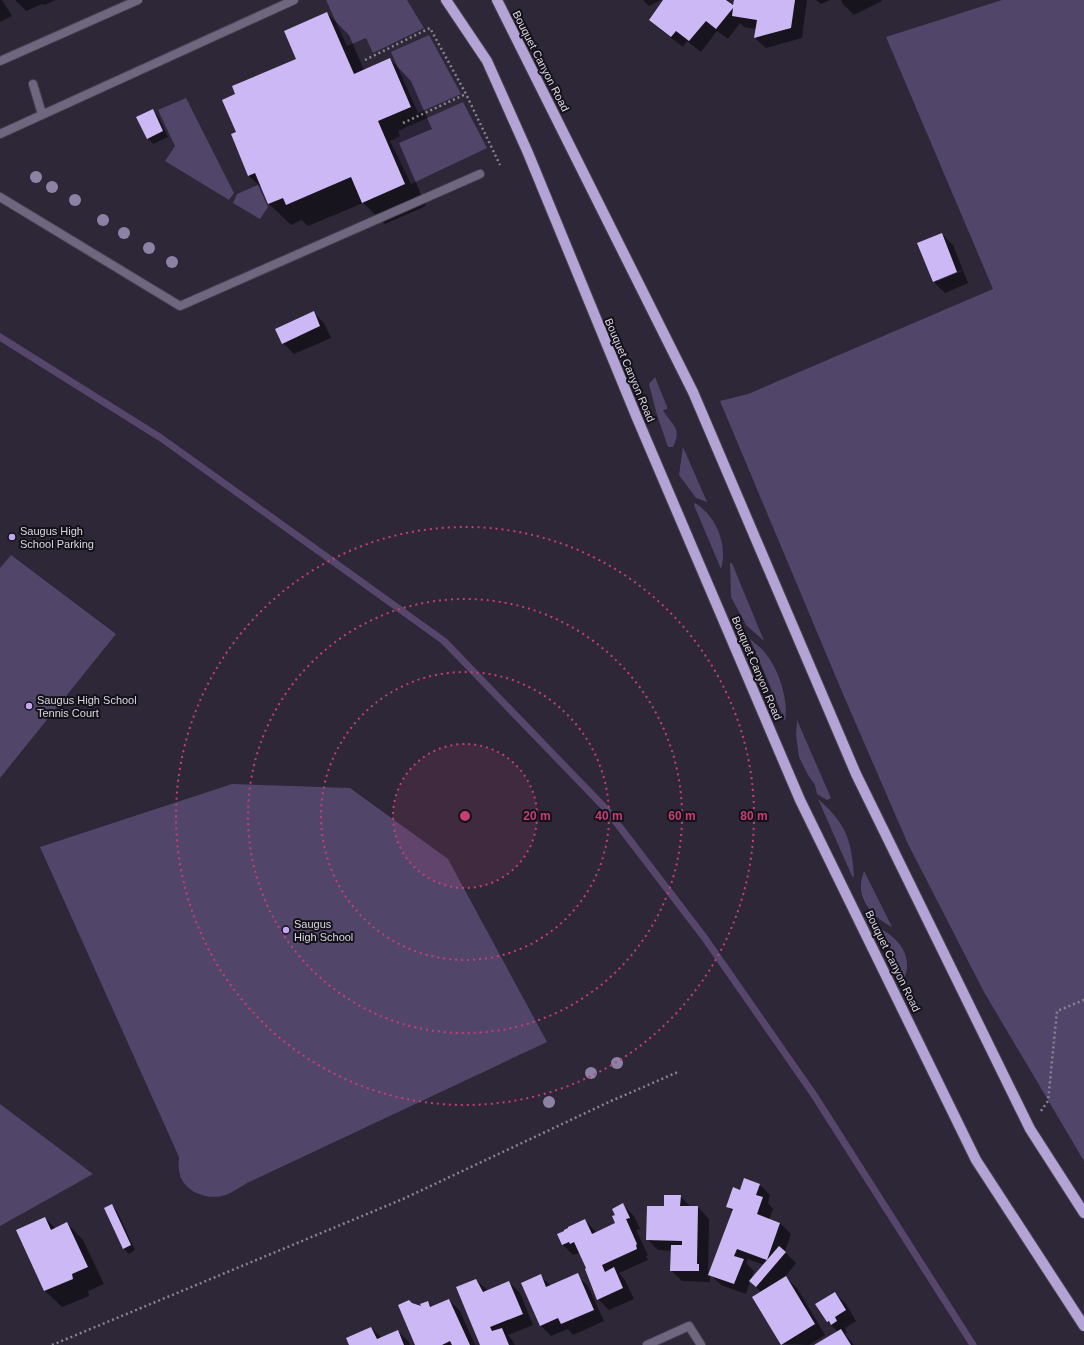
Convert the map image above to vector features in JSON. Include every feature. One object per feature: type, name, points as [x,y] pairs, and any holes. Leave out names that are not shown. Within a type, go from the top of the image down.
[{"type":"main road","name":"Bouquet Canyon Road","points":[[446,0],[487,61],[803,807],[976,1160],[1084,1326]]},
{"type":"main road","name":"Bouquet Canyon Road","points":[[497,0],[693,392],[856,774],[1030,1129],[1084,1213]]},
{"type":"street","points":[[0,61],[138,0]]},
{"type":"street","points":[[0,134],[294,0]]},
{"type":"street","points":[[33,84],[42,114]]},
{"type":"street","points":[[0,197],[180,306],[480,174]]},
{"type":"street","points":[[647,1345],[689,1326],[700,1345]]},
{"type":"path","points":[[365,60],[430,28],[466,94],[500,165]]},
{"type":"path","points":[[403,123],[466,94]]},
{"type":"path","points":[[1030,1129],[1048,1101],[1057,1011],[1084,1000]]},
{"type":"path","points":[[52,1345],[403,1199],[678,1072]]},
{"type":"shaded area","points":[[326,0],[407,0],[424,28],[373,53],[366,38],[347,46]]},
{"type":"shaded area","points":[[1002,0],[1084,0],[1084,1161],[984,992],[908,844],[843,694],[720,401],[748,394],[993,289],[886,37]]},
{"type":"shaded area","points":[[429,35],[461,94],[418,113],[391,52]]},
{"type":"shaded area","points":[[186,98],[234,193],[229,200],[165,161],[175,146],[158,110]]},
{"type":"shaded area","points":[[463,102],[487,148],[411,184],[390,141],[400,136],[398,131]]},
{"type":"shaded area","points":[[258,185],[268,207],[260,219],[233,203],[237,194]]},
{"type":"shaded area","points":[[655,377],[667,407],[667,409],[663,410],[676,430],[677,435],[673,447],[668,447],[657,415],[649,384]]},
{"type":"shaded area","points":[[683,447],[707,502],[696,498],[679,475]]},
{"type":"shaded area","points":[[695,503],[712,519],[722,541],[723,560],[721,569],[694,505]]},
{"type":"shaded area","name":"Saugus High School Tennis Court","points":[[11,555],[116,634],[0,778],[0,568]]},
{"type":"shaded area","points":[[730,563],[732,563],[764,641],[746,625],[731,597]]},
{"type":"shaded area","points":[[750,639],[771,661],[779,677],[786,704],[785,721]]},
{"type":"shaded area","points":[[797,720],[831,798],[827,800],[817,794],[815,785],[799,757],[796,735]]},
{"type":"shaded area","points":[[232,784],[350,788],[448,859],[547,1042],[247,1183],[229,1194],[215,1197],[201,1195],[194,1192],[184,1183],[181,1177],[179,1157],[40,847]]},
{"type":"shaded area","points":[[818,799],[835,816],[846,834],[851,853],[854,877],[852,876]]},
{"type":"shaded area","points":[[864,871],[892,927],[880,920],[866,904],[861,890],[861,882]]},
{"type":"shaded area","points":[[878,927],[892,936],[902,948],[907,962],[907,970],[904,979]]},
{"type":"shaded area","points":[[0,1104],[93,1174],[0,1226]]},
{"type":"building","points":[[663,0],[726,0],[733,5],[734,0],[795,0],[791,28],[754,38],[757,20],[732,16],[733,8],[716,29],[706,21],[689,41],[676,31],[671,37],[649,20]]},
{"type":"building","points":[[327,12],[354,74],[390,58],[411,107],[378,121],[405,184],[362,203],[351,177],[286,205],[283,198],[268,204],[255,173],[248,176],[231,134],[236,132],[222,100],[235,94],[232,86],[296,59],[284,31]]},
{"type":"building","points":[[153,109],[163,131],[147,139],[136,117]]},
{"type":"building","points":[[942,233],[957,272],[933,282],[917,243]]},
{"type":"building","points":[[314,311],[320,326],[282,344],[275,329]]},
{"type":"building","points":[[744,1178],[760,1184],[756,1195],[763,1197],[757,1214],[780,1223],[767,1260],[737,1249],[734,1256],[744,1259],[734,1284],[708,1275],[733,1209],[726,1207],[733,1187],[740,1190]]},
{"type":"building","points":[[664,1195],[681,1195],[680,1206],[698,1206],[697,1264],[699,1264],[699,1271],[670,1271],[671,1245],[682,1245],[682,1241],[646,1240],[647,1206],[664,1206]]},
{"type":"building","points":[[623,1203],[630,1218],[626,1219],[637,1244],[637,1249],[602,1265],[605,1272],[614,1267],[623,1288],[597,1300],[585,1269],[586,1268],[574,1242],[570,1244],[569,1242],[562,1245],[557,1234],[585,1219],[592,1234],[615,1223],[612,1216],[615,1215],[612,1209]]},
{"type":"building","points":[[112,1204],[131,1245],[123,1249],[104,1208]]},
{"type":"building","points":[[45,1217],[51,1230],[67,1222],[88,1267],[72,1274],[73,1279],[44,1291],[16,1230]]},
{"type":"building","points":[[779,1246],[786,1252],[756,1287],[749,1281]]},
{"type":"building","points":[[578,1273],[594,1310],[561,1324],[558,1318],[540,1326],[521,1283],[541,1274],[546,1287]]},
{"type":"building","points":[[786,1276],[815,1324],[781,1345],[752,1297]]},
{"type":"building","points":[[476,1279],[483,1292],[509,1281],[523,1314],[490,1327],[492,1331],[502,1328],[509,1345],[480,1345],[456,1287]]},
{"type":"building","points":[[835,1292],[846,1310],[835,1317],[837,1321],[831,1325],[829,1321],[827,1322],[815,1304]]},
{"type":"building","points":[[449,1299],[470,1345],[452,1345],[450,1341],[442,1345],[415,1345],[398,1305],[409,1300],[412,1303],[421,1306],[420,1304],[428,1301],[430,1307]]},
{"type":"building","points":[[371,1327],[377,1339],[398,1330],[404,1345],[349,1345],[346,1338]]},
{"type":"building","points":[[841,1329],[851,1345],[814,1345]]},
{"type":"waterway","points":[[0,337],[161,438],[444,641],[606,809],[704,937],[814,1095],[973,1345]]},
{"type":"place","name":"Saugus High School Parking","points":[[12,537]]},
{"type":"place","name":"Saugus High School Tennis Court","points":[[29,706]]},
{"type":"place","name":"Saugus High School","points":[[286,930]]}]
